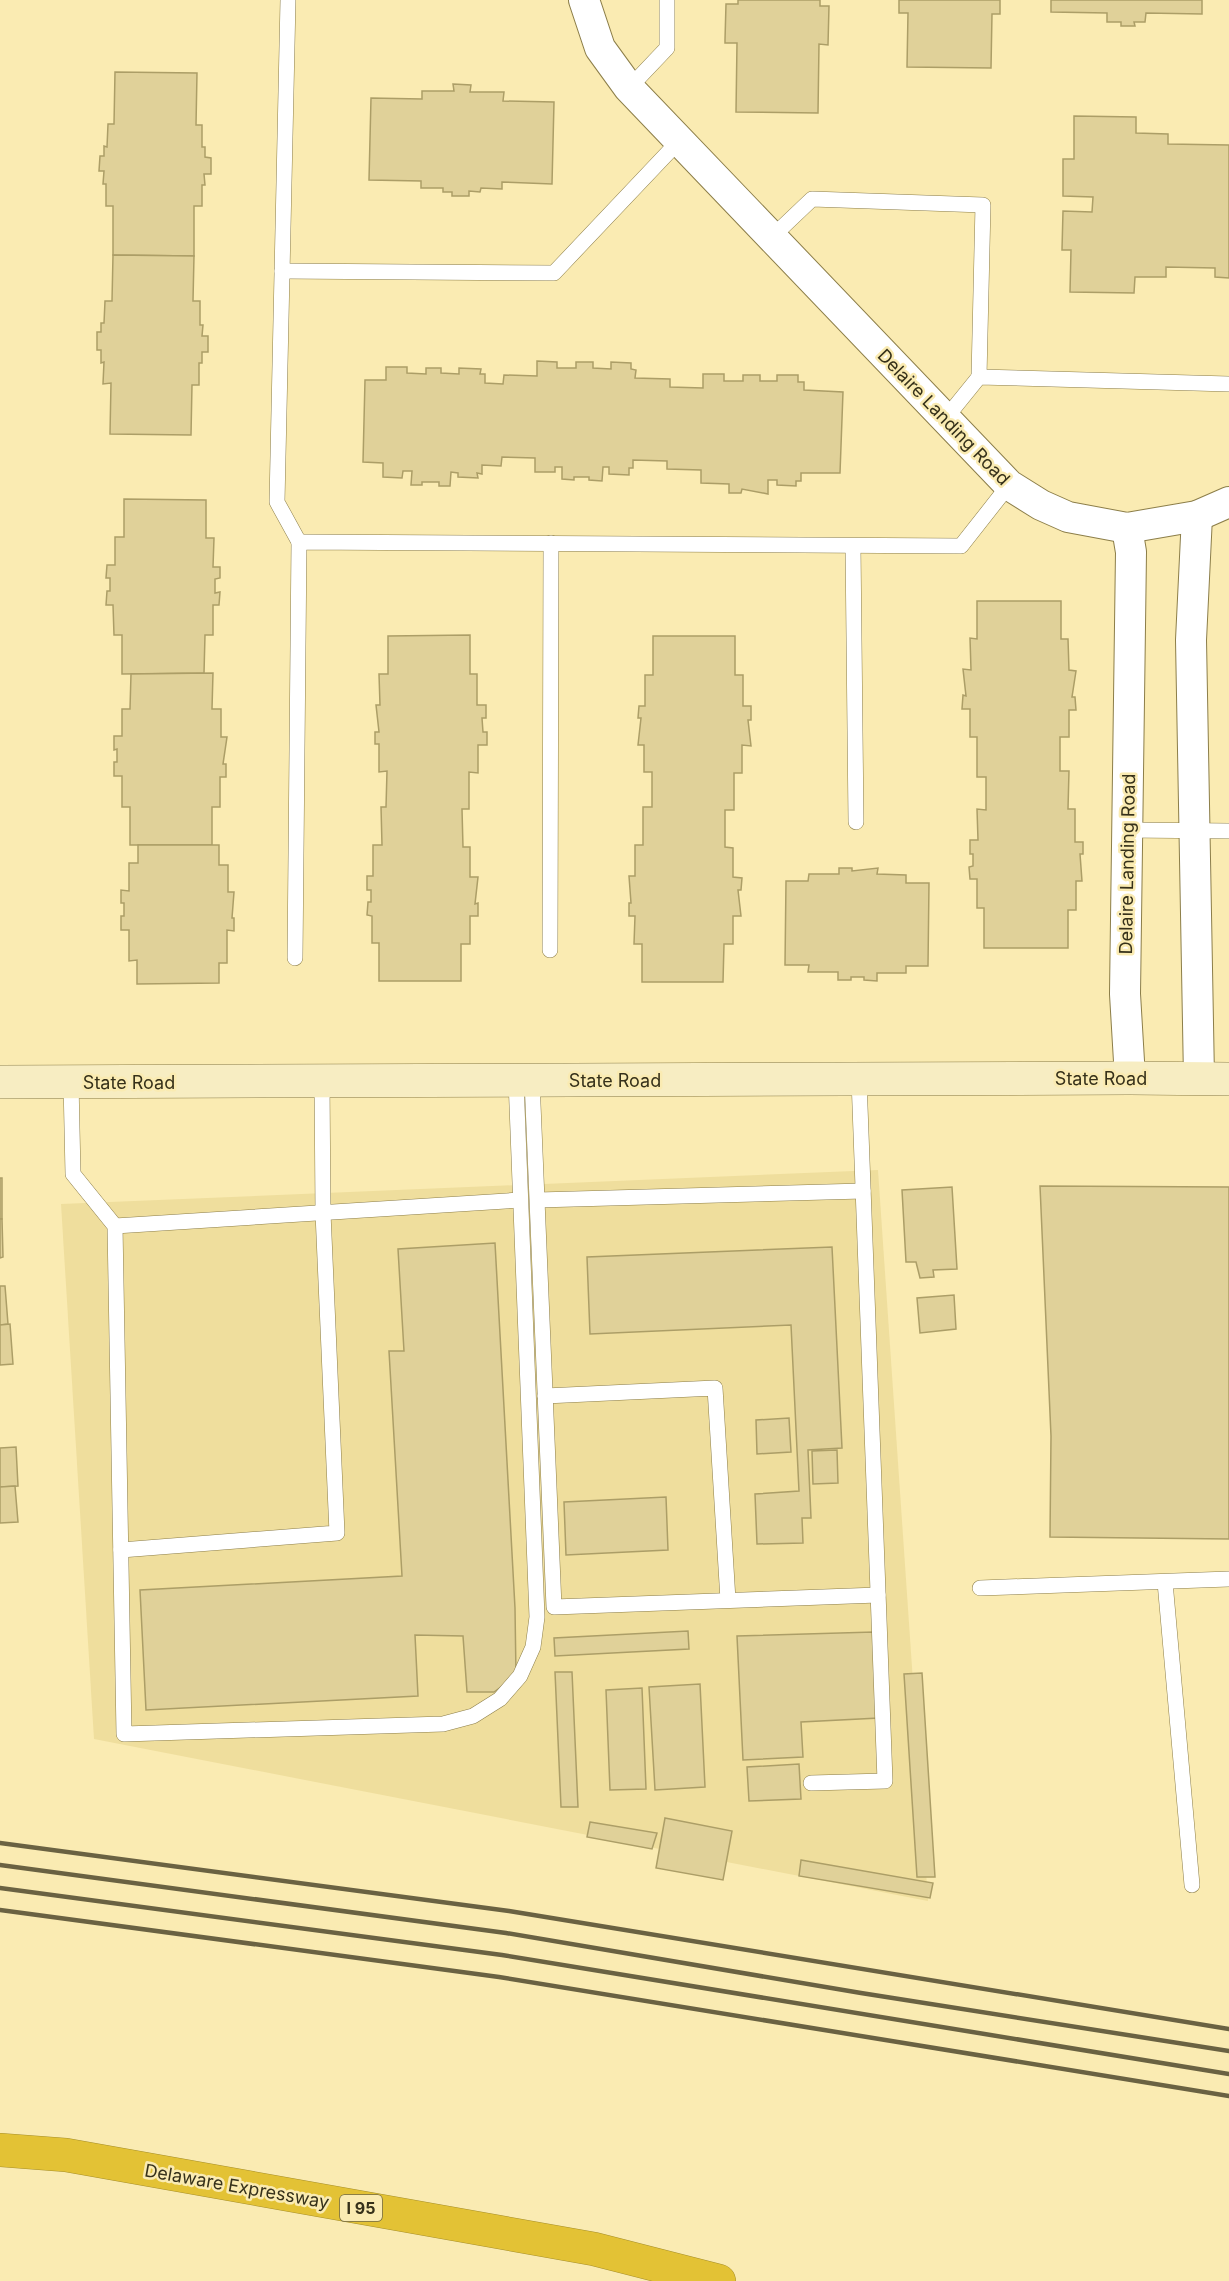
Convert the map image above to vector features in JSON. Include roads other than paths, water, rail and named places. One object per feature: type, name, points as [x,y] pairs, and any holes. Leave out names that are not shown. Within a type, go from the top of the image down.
[{"type":"highway","name":"Delaware Expressway","points":[[0,2150],[78,2157],[594,2249],[719,2281]]},
{"type":"main road","name":"State Road","points":[[0,1082],[1214,1079]]},
{"type":"street","name":"Delaire Landing Road","points":[[584,0],[600,48],[629,88],[1008,485],[1041,505],[1068,517],[1127,528],[1131,552],[1125,994],[1130,1078]]},
{"type":"street","points":[[1127,528],[1197,516],[1229,502]]},
{"type":"street","points":[[1197,516],[1191,640],[1195,831],[1214,1079]]},
{"type":"lane","points":[[288,0],[277,502],[299,542],[295,958]]},
{"type":"lane","points":[[629,88],[667,48],[667,0]]},
{"type":"lane","points":[[282,271],[554,273],[680,141]]},
{"type":"lane","points":[[772,237],[812,199],[983,205],[979,377],[945,419]]},
{"type":"lane","points":[[979,377],[1229,384]]},
{"type":"lane","points":[[299,542],[961,546],[1008,485]]},
{"type":"lane","points":[[550,950],[551,543]]},
{"type":"lane","points":[[853,546],[856,822]]},
{"type":"lane","points":[[1127,830],[1229,831]]},
{"type":"lane","points":[[811,1783],[885,1781],[859,1079]]},
{"type":"lane","points":[[121,1550],[337,1533],[323,1213],[322,1080]]},
{"type":"lane","points":[[71,1082],[73,1174],[115,1226],[124,1734],[443,1724],[473,1716],[500,1700],[520,1676],[534,1647],[537,1617],[520,1200],[524,1080]]},
{"type":"lane","points":[[524,1080],[538,1200],[554,1607],[878,1595]]},
{"type":"lane","points":[[538,1200],[862,1191]]},
{"type":"lane","points":[[115,1226],[520,1200]]},
{"type":"lane","points":[[545,1396],[715,1388],[728,1600]]},
{"type":"lane","points":[[980,1588],[1229,1579]]},
{"type":"lane","points":[[1164,1582],[1192,1885]]},
{"type":"railway","points":[[0,1843],[509,1911],[1229,2029]]},
{"type":"railway","points":[[0,1865],[506,1933],[861,1993],[1229,2051]]},
{"type":"railway","points":[[0,1888],[502,1955],[1229,2074]]},
{"type":"railway","points":[[0,1910],[499,1977],[1229,2096]]}]
